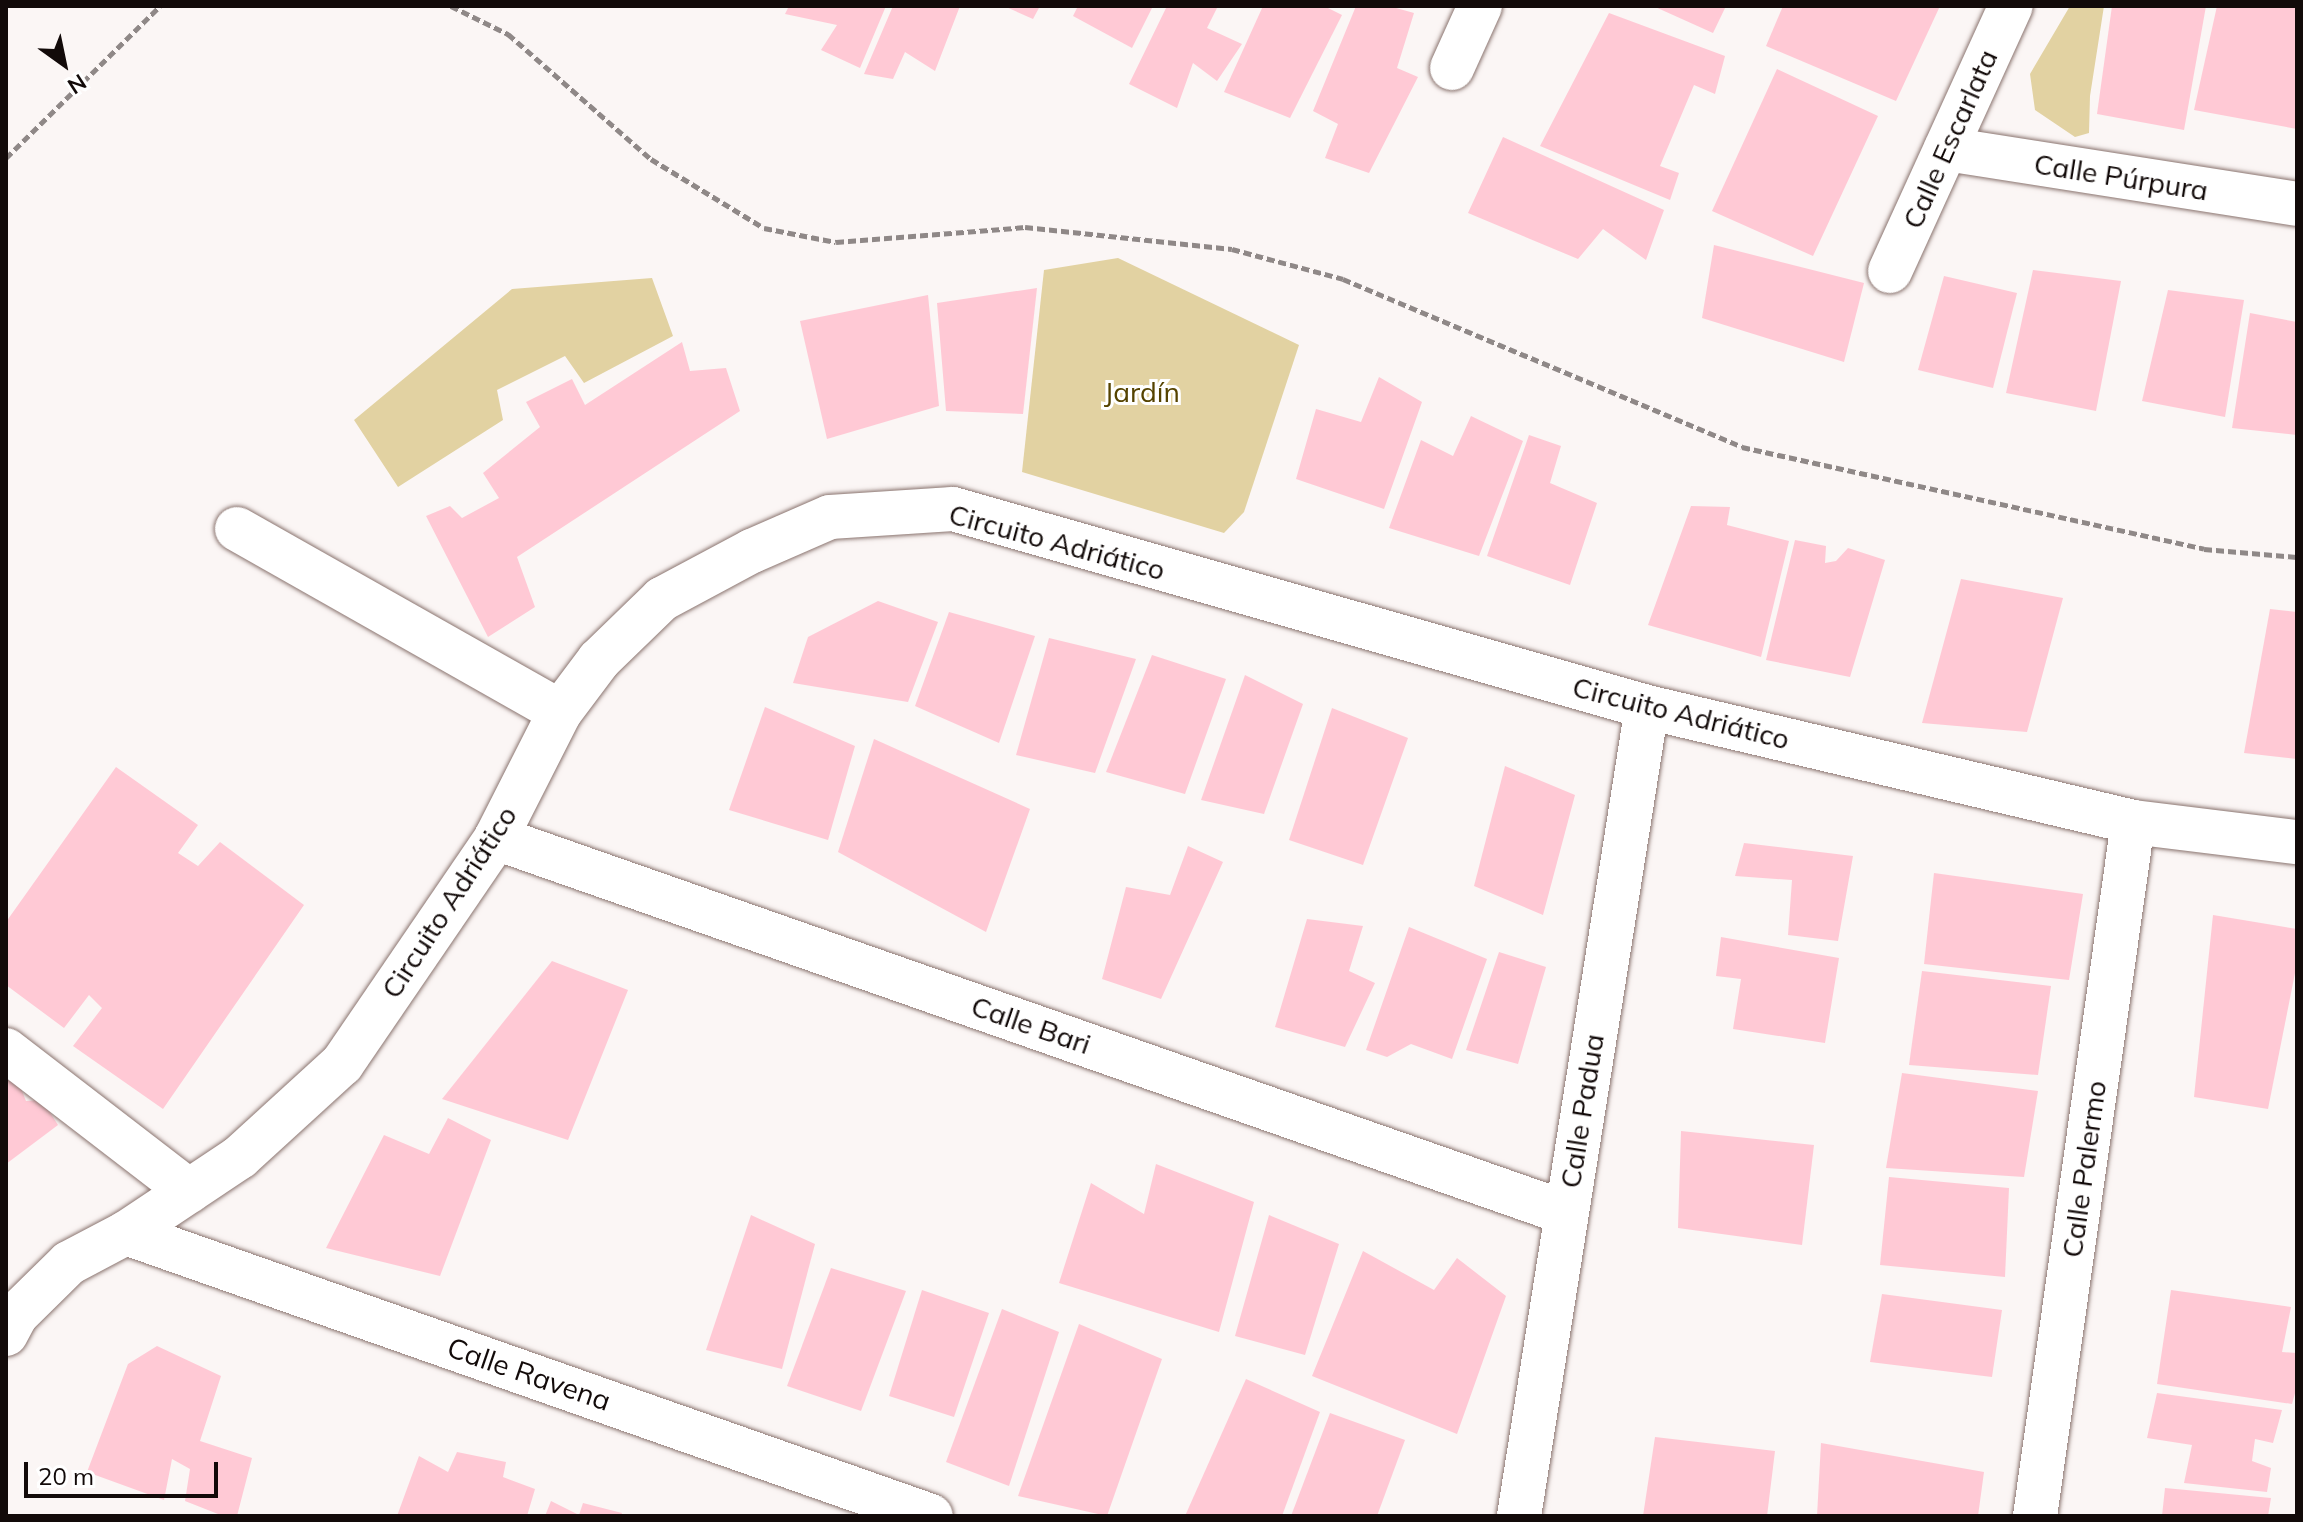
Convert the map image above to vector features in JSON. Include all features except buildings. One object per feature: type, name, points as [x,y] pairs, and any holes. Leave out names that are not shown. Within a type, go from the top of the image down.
[{"type":"street","points":[[1452,68],[1480,6]]},
{"type":"street","name":"Calle Escarlata","points":[[1890,271],[2011,6]]},
{"type":"street","name":"Calle Púrpura","points":[[1946,149],[2297,204]]},
{"type":"street","name":"Circuito Adriático","points":[[6,1334],[16,1315],[69,1263],[126,1233],[240,1157],[342,1064],[496,838],[560,712],[599,660],[662,599],[752,551],[830,517],[953,509],[1647,707],[2133,822],[2297,842]]},
{"type":"street","points":[[237,529],[560,712]]},
{"type":"street","name":"Calle Padua","points":[[1519,1516],[1647,707]]},
{"type":"street","name":"Calle Palermo","points":[[2035,1516],[2133,822]]},
{"type":"street","name":"Calle Bari","points":[[496,838],[1566,1213]]},
{"type":"street","points":[[6,1050],[189,1191]]},
{"type":"street","name":"Calle Ravena","points":[[126,1233],[931,1516]]},
{"type":"path","points":[[6,158],[160,6]]},
{"type":"path","points":[[451,6],[508,34],[651,159],[764,228],[836,242],[1025,227],[1232,249],[1343,279],[1742,447],[2204,549],[2297,557]]},
{"type":"green space","points":[[2070,6],[2104,6],[2090,96],[2089,133],[2075,137],[2035,110],[2030,74]]},
{"type":"green space","name":"Jardín","points":[[1118,258],[1299,345],[1244,512],[1224,533],[1022,472],[1044,270]]},
{"type":"green space","points":[[652,278],[673,336],[584,383],[565,356],[497,390],[503,420],[398,487],[354,420],[512,289]]}]
